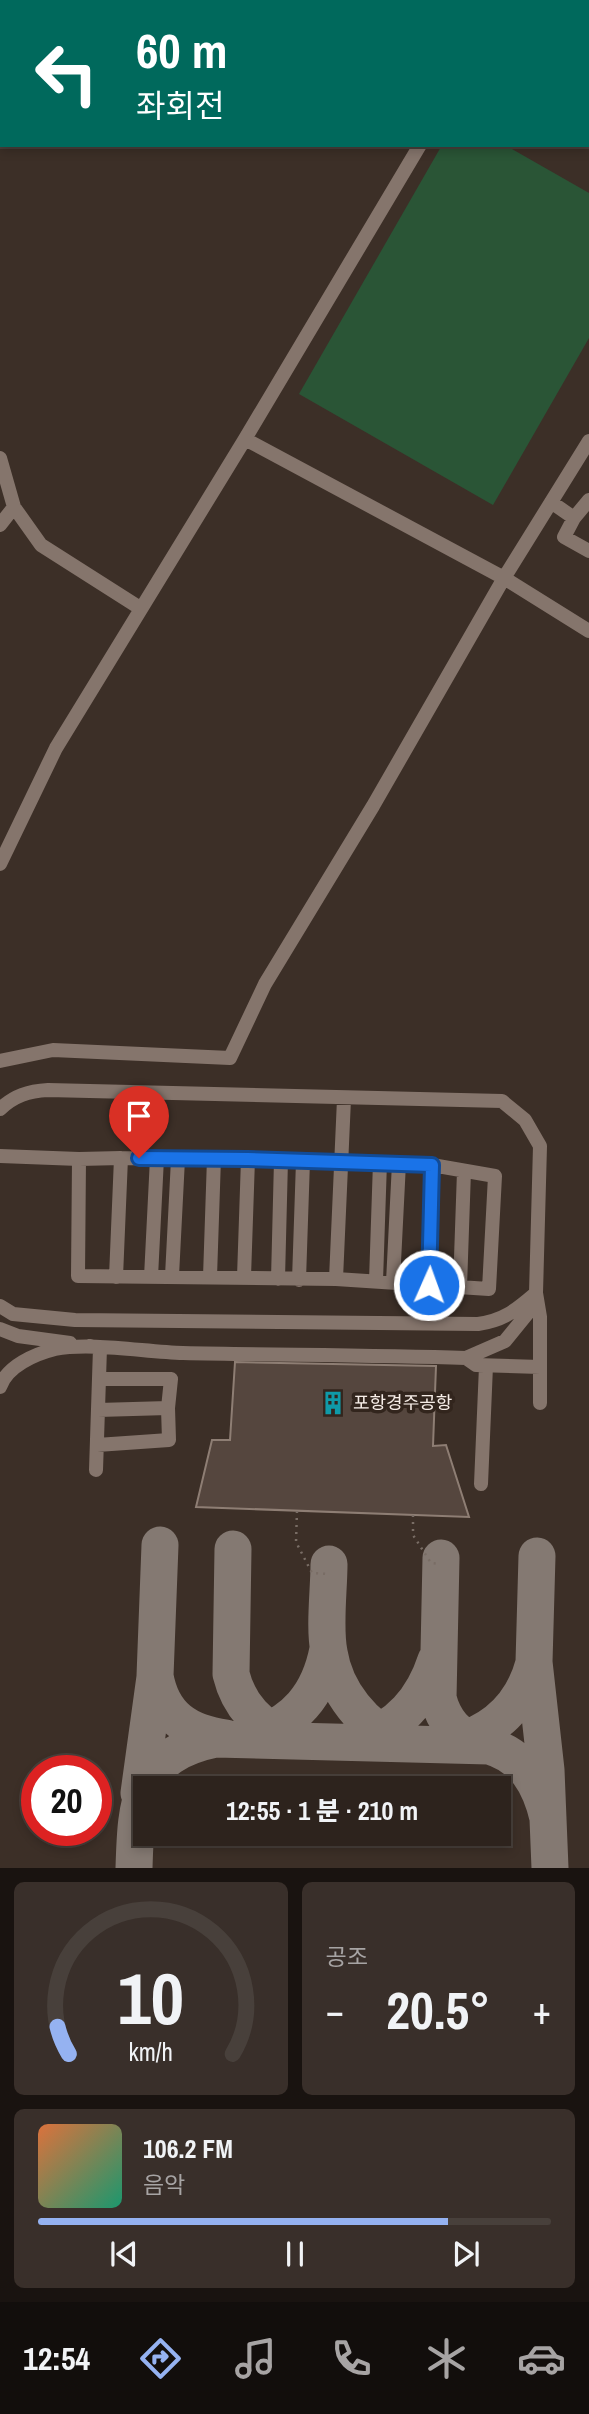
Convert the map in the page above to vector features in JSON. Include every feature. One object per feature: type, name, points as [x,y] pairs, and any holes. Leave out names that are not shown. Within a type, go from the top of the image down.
[{"type":"street","points":[[0,864],[56,748],[245,439],[419,147]]},
{"type":"street","points":[[245,439],[504,578],[589,631]]},
{"type":"street","points":[[0,1061],[53,1050],[230,1058],[265,984],[380,794],[504,578],[589,441]]},
{"type":"street","points":[[0,458],[14,508],[41,545],[140,608]]},
{"type":"street","points":[[589,500],[574,518],[564,537],[589,551]]},
{"type":"street","points":[[551,502],[574,518]]},
{"type":"street","points":[[0,525],[14,508]]},
{"type":"street","points":[[0,1109],[11,1099],[31,1091],[48,1090],[502,1101],[525,1121],[540,1146],[536,1293],[540,1317],[540,1403]]},
{"type":"street","points":[[336,1279],[344,1099]]},
{"type":"street","points":[[0,1156],[380,1162],[432,1165],[495,1176],[489,1289],[336,1279],[78,1276],[79,1159]]},
{"type":"street","points":[[116,1277],[121,1158]]},
{"type":"street","points":[[151,1277],[157,1158]]},
{"type":"street","points":[[210,1277],[214,1158]]},
{"type":"street","points":[[172,1276],[178,1159]]},
{"type":"street","points":[[244,1278],[248,1159]]},
{"type":"street","points":[[278,1279],[281,1160]]},
{"type":"street","points":[[299,1280],[303,1161]]},
{"type":"street","points":[[376,1281],[380,1162]]},
{"type":"street","points":[[393,1282],[399,1163]]},
{"type":"street","points":[[429,1285],[432,1165]]},
{"type":"street","points":[[460,1287],[464,1171]]},
{"type":"street","points":[[0,1306],[13,1314],[75,1320],[478,1324],[498,1321],[536,1293]]},
{"type":"street","points":[[0,1387],[2,1380],[26,1358],[56,1349],[466,1359],[505,1341],[531,1309],[536,1293]]},
{"type":"street","points":[[0,1329],[18,1336],[100,1348]]},
{"type":"street","points":[[96,1470],[100,1348]]},
{"type":"street","points":[[466,1359],[476,1365],[540,1367]]},
{"type":"street","points":[[481,1484],[486,1366]]},
{"type":"street","points":[[97,1445],[169,1440],[171,1379],[99,1379]]},
{"type":"street","points":[[98,1410],[168,1408]]},
{"type":"path","points":[[297,1511],[296,1542],[312,1573],[329,1574]]},
{"type":"path","points":[[413,1515],[413,1535],[432,1563],[440,1564]]},
{"type":"green space","points":[[441,147],[508,147],[589,193],[589,338],[493,505],[299,394]]},
{"type":"building","name":"포항경주공항","points":[[235,1362],[436,1366],[433,1446],[446,1445],[469,1517],[196,1507],[212,1440],[230,1440]]},
{"type":"taxiway","points":[[160,1545],[155,1676],[158,1690],[170,1712],[178,1720],[199,1732],[226,1738]]},
{"type":"taxiway","points":[[233,1549],[231,1674],[239,1696],[252,1714],[288,1740]]},
{"type":"taxiway","points":[[537,1556],[534,1662],[546,1770],[550,1868]]},
{"type":"taxiway","points":[[441,1558],[438,1698],[452,1727],[479,1744]]},
{"type":"taxiway","points":[[329,1564],[328,1642],[338,1681],[353,1706],[364,1718],[375,1728],[401,1743]]},
{"type":"taxiway","points":[[251,1738],[280,1724],[303,1705],[318,1680],[328,1649]]},
{"type":"taxiway","points":[[359,1741],[386,1728],[408,1710],[424,1688],[436,1660]]},
{"type":"taxiway","points":[[453,1743],[481,1732],[505,1715],[522,1692],[534,1663]]},
{"type":"taxiway","points":[[141,1776],[155,1677]]},
{"type":"taxiway","points":[[134,1868],[137,1822],[146,1784],[156,1769],[171,1756],[190,1746],[216,1739],[489,1746],[512,1757],[529,1773],[548,1818]]},
{"type":"place","name":"포항경주공항","points":[[333,1403]]},
{"type":"route","points":[[139,1158],[432,1165],[429,1285]]}]
